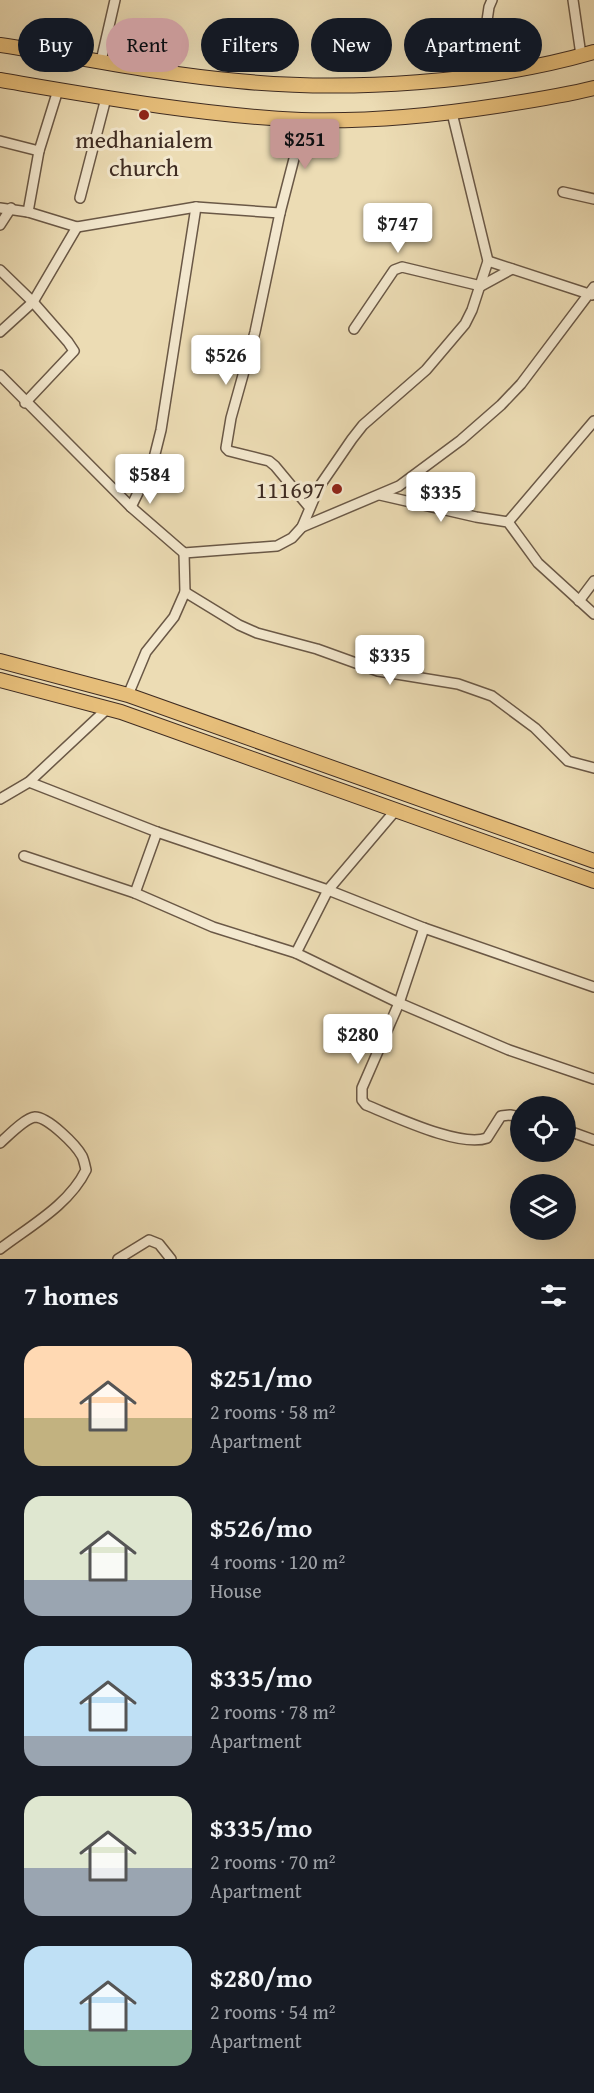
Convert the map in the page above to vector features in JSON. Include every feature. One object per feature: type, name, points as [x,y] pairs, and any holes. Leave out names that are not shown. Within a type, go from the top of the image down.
[{"type":"main road","points":[[0,45],[230,80],[314,85],[387,84],[479,75],[534,67],[588,53]]},
{"type":"main road","points":[[0,80],[106,98],[231,114],[304,120],[400,118],[453,113],[563,96],[594,88]]},
{"type":"main road","points":[[0,661],[128,695],[594,861]]},
{"type":"main road","points":[[0,680],[108,708],[594,881]]},
{"type":"street","points":[[102,61],[115,0]]},
{"type":"street","points":[[479,75],[492,0]]},
{"type":"street","points":[[573,0],[588,53]]},
{"type":"street","points":[[28,212],[39,151],[58,90]]},
{"type":"street","points":[[80,198],[106,98]]},
{"type":"street","points":[[2,381],[131,507],[184,553],[276,546],[292,538],[302,527],[319,487],[358,432],[426,370],[453,339],[472,310],[488,261],[453,113]]},
{"type":"street","points":[[304,120],[280,213],[255,332],[231,418],[226,448],[229,452],[268,461],[275,466],[309,507]]},
{"type":"street","points":[[0,141],[39,151]]},
{"type":"street","points":[[563,192],[594,200]]},
{"type":"street","points":[[0,207],[28,212],[77,227],[196,207],[280,213]]},
{"type":"street","points":[[131,507],[153,462],[161,430],[196,207]]},
{"type":"street","points":[[0,225],[11,208]]},
{"type":"street","points":[[0,332],[33,302],[77,227]]},
{"type":"street","points":[[302,527],[399,486],[461,440],[501,405],[539,362],[592,292],[488,261]]},
{"type":"street","points":[[354,329],[394,270],[402,267],[481,286],[512,269]]},
{"type":"street","points":[[0,270],[33,302],[74,351],[25,403]]},
{"type":"street","points":[[508,522],[594,421]]},
{"type":"street","points":[[584,434],[594,439]]},
{"type":"street","points":[[380,495],[508,522],[531,556],[594,614]]},
{"type":"street","points":[[128,695],[146,652],[174,617],[185,592],[184,553]]},
{"type":"street","points":[[579,601],[594,581]]},
{"type":"street","points":[[185,592],[239,625],[257,633],[317,649],[378,671],[458,684],[492,696],[535,728],[568,760],[594,768]]},
{"type":"street","points":[[0,800],[29,782],[108,708]]},
{"type":"street","points":[[29,782],[157,832],[328,890],[424,928],[594,987]]},
{"type":"street","points":[[296,953],[328,890],[395,811]]},
{"type":"street","points":[[135,893],[157,832]]},
{"type":"street","points":[[24,856],[135,893],[213,927],[296,953],[399,1003],[508,1050],[594,1079]]},
{"type":"street","points":[[424,928],[399,1003],[362,1089],[362,1101],[366,1105],[452,1137],[471,1140],[487,1138],[501,1116],[510,1115]]},
{"type":"street","points":[[0,1143],[28,1119],[41,1118],[50,1122],[81,1154],[87,1170],[68,1197],[0,1249]]},
{"type":"street","points":[[576,1134],[594,1140]]},
{"type":"street","points":[[118,1259],[149,1240],[159,1244],[171,1259]]},
{"type":"place","name":"medhanialem church","points":[[144,115]]},
{"type":"place","name":"111697","points":[[337,489]]}]
